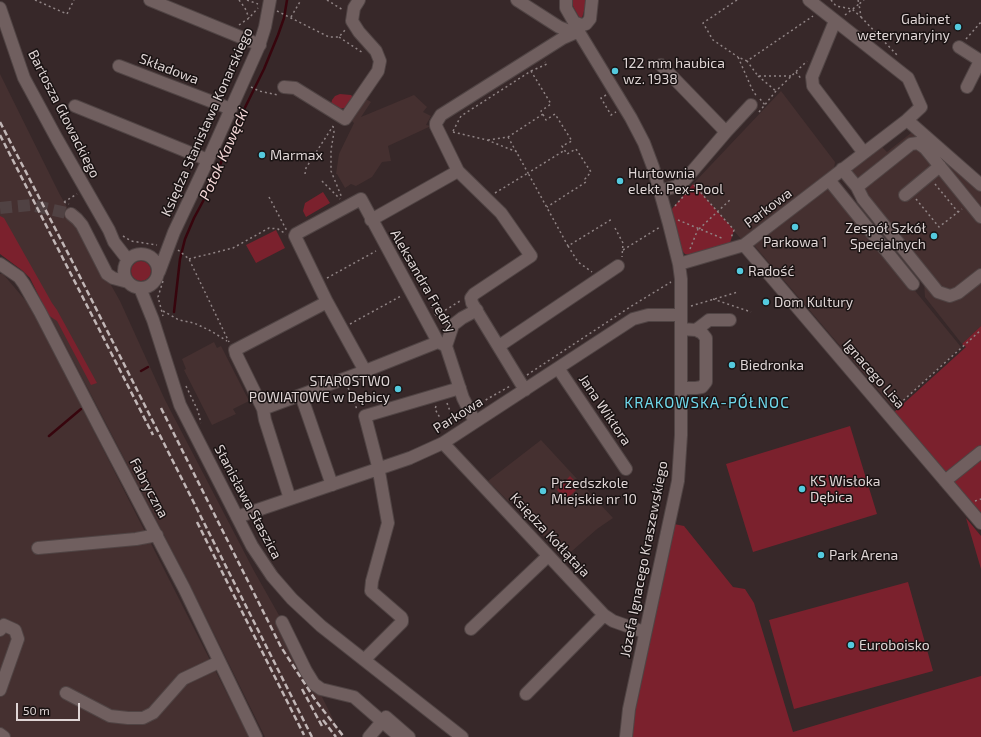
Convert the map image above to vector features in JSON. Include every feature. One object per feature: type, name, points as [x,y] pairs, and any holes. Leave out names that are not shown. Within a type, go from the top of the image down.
[{"type":"street","points":[[150,0],[260,45]]},
{"type":"street","points":[[284,87],[295,88],[345,119],[378,71],[380,60],[376,51],[358,32],[352,20],[354,8],[359,0]]},
{"type":"street","points":[[517,0],[559,27],[572,29]]},
{"type":"street","name":"Józefa Ignacego Kraszewskiego","points":[[566,0],[566,8],[572,29],[588,47],[644,143],[660,191],[679,264],[684,311],[681,329],[681,435],[678,480],[644,632],[629,709],[626,737]]},
{"type":"street","points":[[809,0],[835,21],[812,77],[813,86],[864,153]]},
{"type":"street","points":[[588,47],[587,38],[593,1]]},
{"type":"street","name":"Księdza Stanisława Konarskiego","points":[[162,274],[174,232],[260,45],[265,27],[265,2]]},
{"type":"street","name":"Bartosza Głowackiego","points":[[0,8],[24,78],[57,139],[110,230],[114,242],[126,264]]},
{"type":"street","points":[[522,385],[471,298],[474,294],[531,256],[501,213],[458,171],[436,126],[436,123],[437,119],[441,115],[572,29],[588,22],[590,19]]},
{"type":"street","name":"Parkowa","points":[[679,264],[744,245],[907,120],[921,107],[908,78],[835,21]]},
{"type":"street","points":[[959,47],[981,61],[967,87]]},
{"type":"street","points":[[661,65],[726,132]]},
{"type":"street","name":"Składowa","points":[[119,66],[231,109]]},
{"type":"street","points":[[75,106],[208,160]]},
{"type":"street","points":[[660,191],[677,186],[684,180],[726,132],[753,110]]},
{"type":"street","points":[[907,120],[981,185]]},
{"type":"street","points":[[858,187],[913,143],[923,146],[981,217]]},
{"type":"street","points":[[907,193],[940,166]]},
{"type":"street","points":[[842,169],[858,187],[863,199],[938,292],[950,296],[958,294],[981,275]]},
{"type":"street","name":"Aleksandra Fredry","points":[[371,220],[458,171]]},
{"type":"street","points":[[829,180],[913,284]]},
{"type":"street","name":"Aleksandra Fredry","points":[[318,283],[295,236],[296,234],[361,199],[371,220],[442,344],[468,411],[475,422]]},
{"type":"street","points":[[71,214],[78,219],[82,225],[107,274],[110,277],[128,282]]},
{"type":"street","name":"Bartosza Głowackiego","points":[[110,230],[132,250],[139,254]]},
{"type":"street","name":"Księdza Stanisława Konarskiego","points":[[151,257],[161,248],[174,232]]},
{"type":"street","name":"Ignacego Lisa","points":[[744,245],[981,523]]},
{"type":"street","points":[[103,266],[114,271],[126,264],[131,257],[139,254],[151,257],[162,274],[146,287],[132,286],[125,276],[126,264]]},
{"type":"street","name":"Fabryczna","points":[[0,264],[19,277],[52,333],[100,428],[157,535],[256,737]]},
{"type":"street","points":[[499,346],[618,266]]},
{"type":"street","points":[[318,283],[365,371]]},
{"type":"street","name":"Stanisława Staszica","points":[[146,287],[159,321],[180,405],[257,555],[282,589],[306,613],[462,737]]},
{"type":"street","points":[[290,499],[264,420],[263,409],[231,345],[327,302]]},
{"type":"street","points":[[263,409],[344,378],[442,344],[453,325],[477,310]]},
{"type":"street","name":"Parkowa","points":[[237,517],[378,470],[443,443],[475,422],[522,385],[558,368],[633,319],[648,315],[684,311]]},
{"type":"street","points":[[696,330],[710,320],[730,320]]},
{"type":"street","points":[[681,329],[696,330],[702,333],[706,338],[706,382],[702,387],[681,388]]},
{"type":"street","name":"Jana Wiktora","points":[[558,368],[626,469]]},
{"type":"street","points":[[364,660],[402,622],[401,617],[371,591],[372,581],[388,523],[378,470],[365,416],[460,388]]},
{"type":"street","points":[[301,395],[332,486]]},
{"type":"street","name":"Księdza Kołłątaja","points":[[443,443],[604,615],[613,621],[644,632]]},
{"type":"street","points":[[945,481],[981,452]]},
{"type":"street","points":[[38,548],[136,539],[157,535]]},
{"type":"street","points":[[471,629],[548,556]]},
{"type":"street","points":[[526,694],[604,615]]},
{"type":"street","points":[[282,622],[306,672],[314,684],[321,689],[354,697],[400,737]]},
{"type":"street","points":[[0,630],[4,625],[15,630],[18,639],[0,690]]},
{"type":"street","points":[[66,693],[110,716],[143,718],[153,712],[183,679],[219,662]]},
{"type":"street","points":[[369,737],[386,717],[410,737]]},
{"type":"street","points":[[0,734],[4,737]]},
{"type":"path","points":[[34,0],[67,14],[74,0]]},
{"type":"path","points":[[239,0],[245,8],[249,18]]},
{"type":"path","points":[[247,0],[265,2]]},
{"type":"path","points":[[289,17],[301,0]]},
{"type":"path","points":[[327,0],[346,12]]},
{"type":"path","points":[[737,0],[703,23],[713,40],[747,61],[758,76],[776,91]]},
{"type":"path","points":[[831,0],[836,6],[852,9],[861,17],[858,0]]},
{"type":"path","points":[[835,21],[839,20],[864,0]]},
{"type":"path","points":[[281,13],[329,37],[340,37],[364,53]]},
{"type":"path","points":[[747,61],[812,15]]},
{"type":"path","points":[[959,47],[981,22]]},
{"type":"path","points":[[340,37],[347,27]]},
{"type":"path","points":[[738,56],[752,89],[766,105]]},
{"type":"path","points":[[452,134],[461,116],[531,71],[541,67]]},
{"type":"path","points":[[531,71],[552,104],[541,111],[546,120],[555,114],[572,141],[562,146],[567,154],[576,149],[591,172],[585,178],[586,182],[547,207]]},
{"type":"path","points":[[753,110],[766,105],[776,91],[791,76],[758,76]]},
{"type":"path","points":[[249,86],[259,91]]},
{"type":"path","points":[[487,140],[508,137],[543,114]]},
{"type":"path","points":[[305,174],[306,168],[339,115]]},
{"type":"path","points":[[322,181],[342,201],[331,171],[334,132],[333,126]]},
{"type":"path","points":[[453,131],[487,140],[517,152]]},
{"type":"path","points":[[508,137],[578,262],[600,278]]},
{"type":"path","points":[[487,199],[565,150]]},
{"type":"path","points":[[932,181],[958,212]]},
{"type":"path","points":[[673,218],[730,242],[734,230],[693,184]]},
{"type":"path","points":[[671,210],[689,190]]},
{"type":"path","points":[[64,202],[80,192]]},
{"type":"path","points":[[907,193],[939,227],[970,203]]},
{"type":"path","points":[[189,259],[233,248],[270,228],[278,229],[289,236],[269,197]]},
{"type":"path","points":[[688,254],[699,229],[731,199]]},
{"type":"path","points":[[568,246],[612,218]]},
{"type":"path","points":[[623,250],[663,225]]},
{"type":"path","points":[[615,228],[623,243],[622,256],[618,266]]},
{"type":"path","points":[[121,234],[127,240],[157,246],[160,241]]},
{"type":"path","points":[[178,250],[189,259],[231,345]]},
{"type":"path","points":[[318,283],[376,251]]},
{"type":"path","points":[[159,321],[161,310],[158,297],[162,274]]},
{"type":"path","points":[[473,408],[522,385],[630,307],[675,279],[681,279]]},
{"type":"path","points":[[684,311],[738,292]]},
{"type":"path","points":[[342,328],[401,296]]},
{"type":"path","points":[[431,307],[444,311],[471,298]]},
{"type":"path","points":[[713,300],[751,312]]},
{"type":"path","points":[[161,310],[179,320],[194,323],[212,331],[231,345]]},
{"type":"path","points":[[434,312],[441,322],[453,325]]},
{"type":"path","points":[[894,409],[981,330]]},
{"type":"path","points":[[344,378],[352,394],[358,413]]},
{"type":"path","points":[[184,382],[198,411],[202,426]]},
{"type":"path","points":[[447,403],[454,422]]},
{"type":"shaded area","points":[[573,0],[585,0],[586,4],[582,18],[579,17],[573,6]]},
{"type":"shaded area","points":[[0,74],[59,193],[120,301],[165,400],[254,571],[298,649],[342,737],[265,737],[189,583],[21,260],[0,248]]},
{"type":"shaded area","points":[[781,91],[835,162],[834,169],[741,239],[693,184]]},
{"type":"shaded area","points":[[340,94],[351,95],[353,97],[345,108],[337,109],[331,105],[332,100],[335,96]]},
{"type":"shaded area","points":[[414,95],[427,107],[423,112],[431,116],[426,125],[431,126],[388,146],[391,161],[382,162],[372,177],[356,186],[351,184],[345,188],[336,174],[339,154],[354,123],[351,120],[366,99],[371,102],[361,117]]},
{"type":"shaded area","name":"Zespół Szkół Specjalnych","points":[[916,132],[981,189],[981,326],[962,344],[925,297],[924,282],[842,177],[882,147],[887,152],[911,133]]},
{"type":"shaded area","points":[[827,183],[961,347],[894,409],[753,244]]},
{"type":"shaded area","points":[[693,184],[734,230],[730,243],[691,255],[685,254],[681,250],[671,210]]},
{"type":"shaded area","points":[[323,192],[330,203],[306,217],[303,211],[305,203]]},
{"type":"shaded area","points":[[0,216],[4,218],[97,383],[91,385],[57,321],[48,315],[30,278],[0,254]]},
{"type":"shaded area","points":[[276,230],[285,248],[256,263],[246,245]]},
{"type":"shaded area","points":[[141,261],[148,264],[151,271],[148,278],[141,281],[134,278],[131,271],[134,264]]},
{"type":"shaded area","points":[[0,274],[3,274],[31,307],[249,737],[0,737]]},
{"type":"shaded area","points":[[981,326],[981,519],[892,414],[966,347],[962,344]]},
{"type":"shaded area","points":[[214,342],[217,348],[221,346],[249,401],[233,409],[236,414],[212,425],[184,370],[186,369],[182,359]]},
{"type":"shaded area","name":"KS Wisłoka Dębica","points":[[850,426],[877,514],[753,552],[726,464]]},
{"type":"shaded area","name":"Przedszkole Miejskie nr 10","points":[[541,440],[613,518],[597,529],[564,558],[512,502],[508,501],[488,481]]},
{"type":"shaded area","points":[[570,476],[580,486],[566,500],[557,490]]},
{"type":"shaded area","points":[[966,518],[981,536],[981,569]]},
{"type":"shaded area","points":[[674,524],[684,526],[733,587],[745,589],[754,603],[793,732],[981,676],[981,737],[630,737],[633,710]]},
{"type":"shaded area","name":"Euroboisko","points":[[908,582],[933,671],[794,709],[769,620]]},
{"type":"waterway","name":"Potok Kawęcki","points":[[174,312],[180,259],[185,239],[194,218],[215,179],[230,138],[264,69],[284,18],[287,0]]},
{"type":"waterway","name":"Potok Kawęcki","points":[[141,371],[148,367]]},
{"type":"waterway","name":"Potok Kawęcki","points":[[49,436],[81,409]]},
{"type":"tunnel","points":[[0,208],[31,205],[71,214]]},
{"type":"railway","points":[[0,122],[72,261],[312,737]]},
{"type":"railway","points":[[0,135],[153,435]]},
{"type":"railway","points":[[161,408],[281,647],[316,701],[344,737]]},
{"type":"railway","points":[[197,522],[304,735]]},
{"type":"railway","points":[[302,689],[323,728]]},
{"type":"railway","points":[[323,720],[336,737]]},
{"type":"place","name":"Gabinet weterynaryjny","points":[[958,27]]},
{"type":"place","name":"122 mm haubica wz. 1938","points":[[615,71]]},
{"type":"place","name":"Marmax","points":[[262,155]]},
{"type":"place","name":"Hurtownia elekt. Pex-Pool","points":[[620,181]]},
{"type":"place","name":"Parkowa 1","points":[[795,227]]},
{"type":"place","name":"Zespół Szkół Specjalnych","points":[[934,236]]},
{"type":"place","name":"Radość","points":[[740,271]]},
{"type":"place","name":"Dom Kultury","points":[[766,302]]},
{"type":"place","name":"Biedronka","points":[[732,365]]},
{"type":"place","name":"STAROSTWO POWIATOWE w Dębicy","points":[[398,389]]},
{"type":"place","name":"KS Wisłoka Dębica","points":[[802,489]]},
{"type":"place","name":"Przedszkole Miejskie nr 10","points":[[543,491]]},
{"type":"place","name":"Park Arena","points":[[821,555]]},
{"type":"place","name":"Euroboisko","points":[[851,645]]},
{"type":"district","name":"KRAKOWSKA-PÓŁNOC","points":[[707,403]]}]
